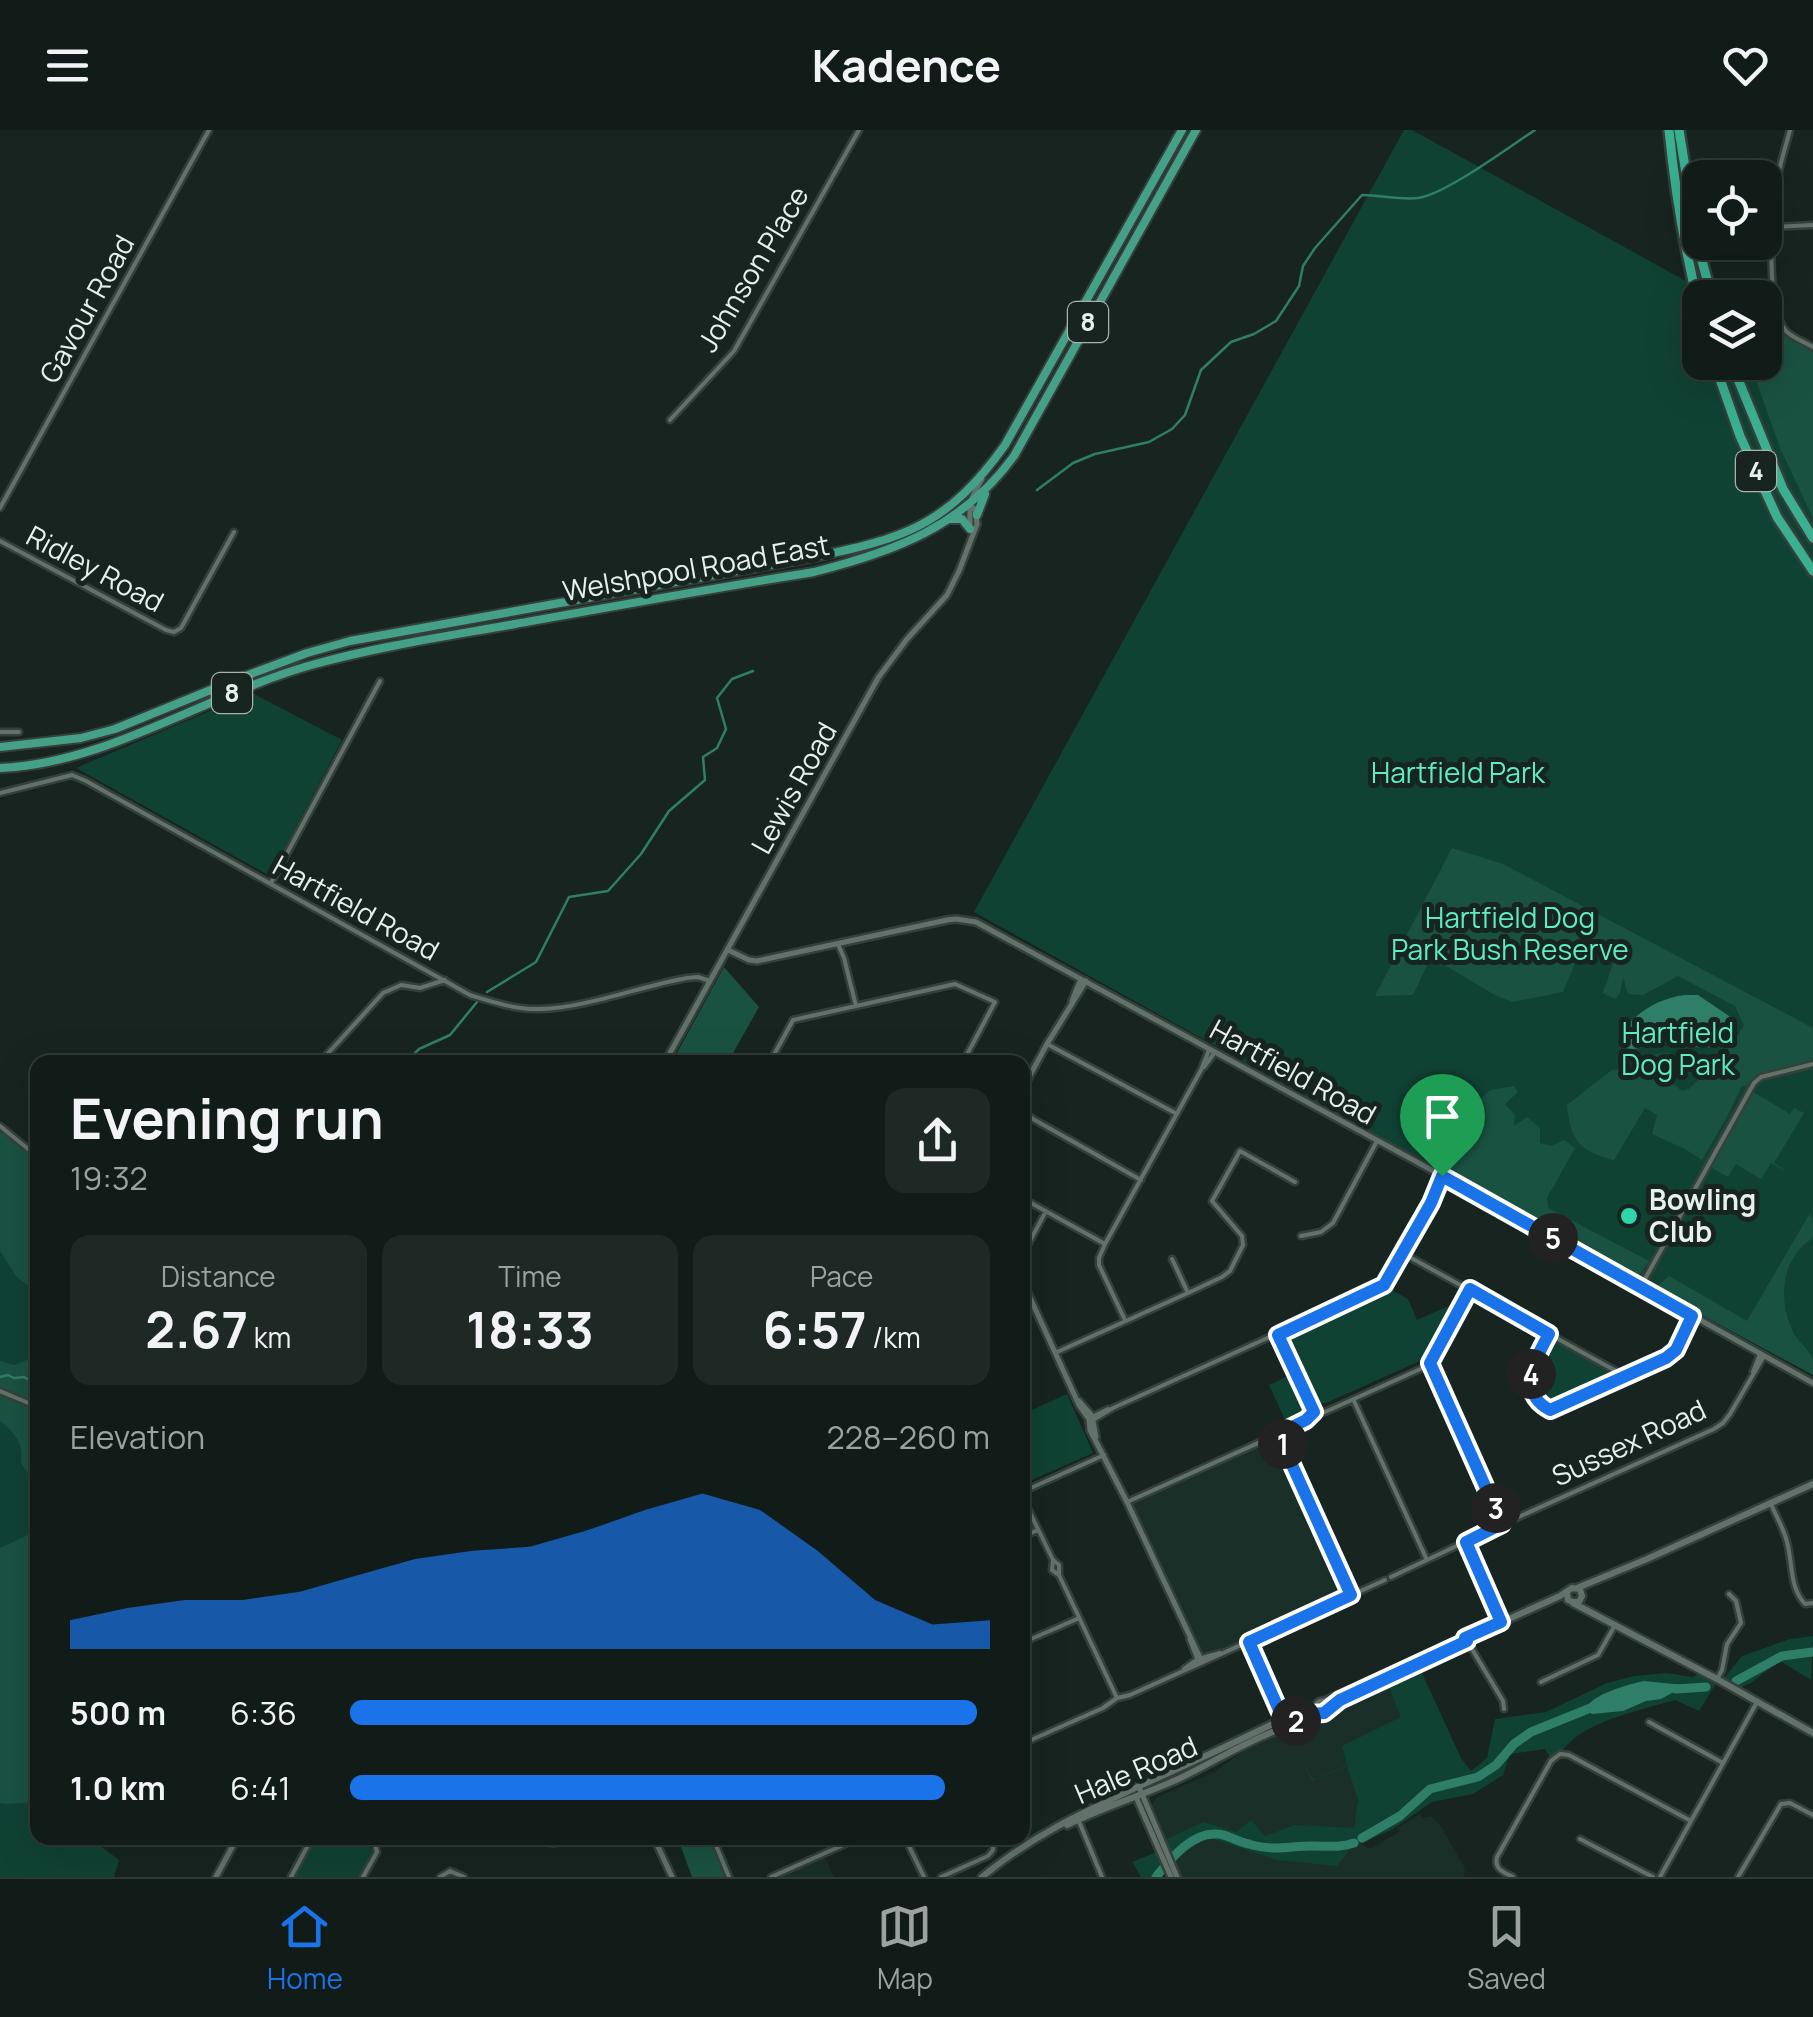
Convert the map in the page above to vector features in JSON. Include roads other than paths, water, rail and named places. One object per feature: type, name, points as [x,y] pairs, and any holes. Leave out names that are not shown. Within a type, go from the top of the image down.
[{"type":"highway","points":[[1668,130],[1692,280]]},
{"type":"highway","points":[[1679,130],[1707,280]]},
{"type":"highway","name":"4","points":[[1720,380],[1740,436],[1778,517],[1813,572]]},
{"type":"highway","name":"4","points":[[1739,380],[1784,489],[1813,538]]},
{"type":"main road","name":"Welshpool Road East","points":[[0,747],[80,738],[115,728],[350,640],[850,550],[922,526],[983,475],[1005,445],[1182,130]]},
{"type":"main road","name":"Welshpool Road East","points":[[0,768],[38,765],[87,751],[311,665],[382,648],[814,572],[916,539],[969,505],[1014,456],[1196,130]]},
{"type":"main road","points":[[977,514],[990,486]]},
{"type":"main road","points":[[950,519],[962,519],[970,529]]},
{"type":"main road","points":[[624,591],[626,604]]},
{"type":"main road","points":[[1580,1592],[1813,1484]]},
{"type":"main road","points":[[1570,1598],[1572,1588],[1580,1592],[1588,1610]]},
{"type":"main road","points":[[1570,1598],[1579,1602],[1580,1592]]},
{"type":"main road","points":[[1570,1598],[1813,1734]]},
{"type":"main road","name":"Hale Road","points":[[1030,1844],[1077,1817],[1228,1754],[1283,1717],[1321,1707],[1502,1623],[1570,1598]]},
{"type":"main road","name":"Hale Road","points":[[982,1877],[1029,1845]]},
{"type":"street","name":"Gavour Road","points":[[0,508],[209,130]]},
{"type":"street","name":"Johnson Place","points":[[670,420],[734,351],[859,130]]},
{"type":"street","points":[[1782,163],[1790,130]]},
{"type":"street","points":[[1782,227],[1813,225]]},
{"type":"street","points":[[1773,260],[1774,298],[1783,327],[1813,347]]},
{"type":"street","name":"Lewis Road","points":[[969,542],[969,505],[983,475]]},
{"type":"street","points":[[938,516],[969,505],[977,514]]},
{"type":"street","name":"Lewis Road","points":[[670,1055],[878,678],[906,639],[947,595],[977,524],[977,514]]},
{"type":"street","name":"Ridley Road","points":[[0,540],[174,632],[181,628],[234,532]]},
{"type":"street","points":[[271,883],[380,681]]},
{"type":"street","points":[[0,732],[20,732]]},
{"type":"street","name":"Hartfield Road","points":[[0,793],[72,776],[86,781],[470,995],[503,1005],[538,1010],[688,978],[710,981]]},
{"type":"street","name":"Hartfield Road","points":[[728,950],[758,961],[947,920],[970,920],[1084,979],[1813,1383]]},
{"type":"street","points":[[841,943],[856,1006]]},
{"type":"street","points":[[1030,1077],[1084,979]]},
{"type":"street","points":[[326,1055],[383,992],[401,985],[420,988],[446,980]]},
{"type":"street","points":[[774,1055],[794,1020],[955,984],[995,1002],[966,1055]]},
{"type":"street","points":[[1047,1044],[1177,1114]]},
{"type":"street","points":[[1124,1320],[1099,1258],[1213,1051]]},
{"type":"street","points":[[1640,1287],[1754,1082],[1813,1064]]},
{"type":"street","points":[[1030,1117],[1141,1180]]},
{"type":"street","points":[[0,1126],[30,1150]]},
{"type":"street","points":[[1300,1236],[1322,1232],[1333,1223],[1377,1141]]},
{"type":"street","points":[[1057,1352],[1188,1294],[1230,1271],[1243,1244],[1242,1236],[1212,1201],[1240,1151],[1295,1182]]},
{"type":"street","points":[[1091,1418],[1377,1290],[1389,1280],[1444,1177]]},
{"type":"street","points":[[1030,1202],[1105,1244]]},
{"type":"street","points":[[1030,1241],[1046,1211]]},
{"type":"street","points":[[1404,1254],[1616,1371],[1620,1378]]},
{"type":"street","points":[[1172,1259],[1188,1294]]},
{"type":"street","points":[[1127,1502],[1278,1434],[1314,1412],[1354,1400],[1430,1363],[1470,1289]]},
{"type":"street","points":[[1030,1296],[1079,1406],[1091,1418],[1090,1430],[1200,1659]]},
{"type":"street","points":[[1549,1334],[1531,1374],[1536,1398],[1550,1410],[1666,1358],[1676,1350],[1694,1317]]},
{"type":"street","points":[[1278,1335],[1314,1412]]},
{"type":"street","name":"Sussex Road","points":[[1030,1740],[1176,1674],[1200,1659],[1249,1642],[1714,1430],[1730,1414],[1762,1355]]},
{"type":"street","points":[[1430,1363],[1502,1524]]},
{"type":"street","points":[[0,1390],[30,1403]]},
{"type":"street","points":[[1354,1400],[1426,1560]]},
{"type":"street","points":[[1278,1434],[1351,1595]]},
{"type":"street","points":[[1030,1490],[1104,1455]]},
{"type":"street","points":[[1770,1504],[1787,1541],[1800,1599],[1805,1604],[1813,1602]]},
{"type":"street","points":[[1030,1512],[1052,1560],[1059,1566],[1117,1698]]},
{"type":"street","points":[[1030,1534],[1038,1530]]},
{"type":"street","points":[[1466,1542],[1502,1623]]},
{"type":"street","points":[[1717,1679],[1727,1644],[1741,1626],[1736,1601],[1729,1594]]},
{"type":"street","points":[[1030,1640],[1079,1618]]},
{"type":"street","points":[[1541,1682],[1598,1654],[1615,1626]]},
{"type":"street","points":[[1466,1640],[1504,1709]]},
{"type":"street","points":[[1249,1642],[1283,1717]]},
{"type":"street","points":[[1660,1877],[1757,1702]]},
{"type":"street","points":[[1648,1722],[1722,1764]]},
{"type":"street","points":[[1513,1877],[1498,1868],[1498,1857],[1551,1760],[1560,1754],[1569,1754],[1691,1821]]},
{"type":"street","points":[[1138,1792],[1165,1865],[1174,1877]]},
{"type":"street","points":[[1138,1792],[1174,1877]]},
{"type":"street","points":[[1783,1795],[1786,1802],[1813,1816]]},
{"type":"street","points":[[1738,1877],[1777,1807],[1786,1802]]},
{"type":"street","points":[[1077,1817],[1102,1877]]},
{"type":"street","points":[[1580,1839],[1652,1877]]},
{"type":"street","points":[[216,1877],[233,1845]]},
{"type":"street","points":[[291,1877],[308,1845]]},
{"type":"street","points":[[364,1877],[377,1852],[375,1845]]},
{"type":"street","points":[[657,1845],[672,1877]]},
{"type":"street","points":[[715,1845],[729,1877]]},
{"type":"street","points":[[771,1877],[843,1845]]},
{"type":"street","points":[[908,1845],[924,1877]]},
{"type":"street","points":[[941,1877],[988,1856],[993,1845]]},
{"type":"street","points":[[440,1877],[450,1871],[464,1877]]},
{"type":"waterway","points":[[1037,490],[1073,463],[1149,442],[1172,429],[1185,415],[1201,370],[1231,342],[1276,321],[1299,286],[1303,266],[1315,248],[1362,195],[1430,195],[1535,130]]},
{"type":"waterway","points":[[487,992],[536,962],[569,897],[608,891],[641,854],[669,811],[705,780],[703,757],[717,748],[726,729],[717,698],[732,679],[753,671]]},
{"type":"waterway","points":[[413,1055],[450,1035],[477,1002]]},
{"type":"waterway","points":[[0,1377],[30,1380]]},
{"type":"waterway","points":[[1736,1681],[1782,1656],[1813,1652]]},
{"type":"waterway","points":[[1676,1689],[1706,1687]]},
{"type":"waterway","points":[[1362,1838],[1400,1816],[1430,1789],[1478,1777],[1531,1732],[1593,1707]]},
{"type":"waterway","points":[[1156,1877],[1182,1848],[1198,1837],[1221,1834],[1249,1844]]},
{"type":"waterway","points":[[1252,1845],[1275,1848],[1354,1843]]},
{"type":"place","name":"Bowling Club","points":[[1629,1216]]},
{"type":"park label","name":"Hartfield Park","points":[[1458,773]]},
{"type":"park label","name":"Hartfield Dog Park Bush Reserve","points":[[1510,934]]},
{"type":"park label","name":"Hartfield Dog Park","points":[[1678,1049]]}]
